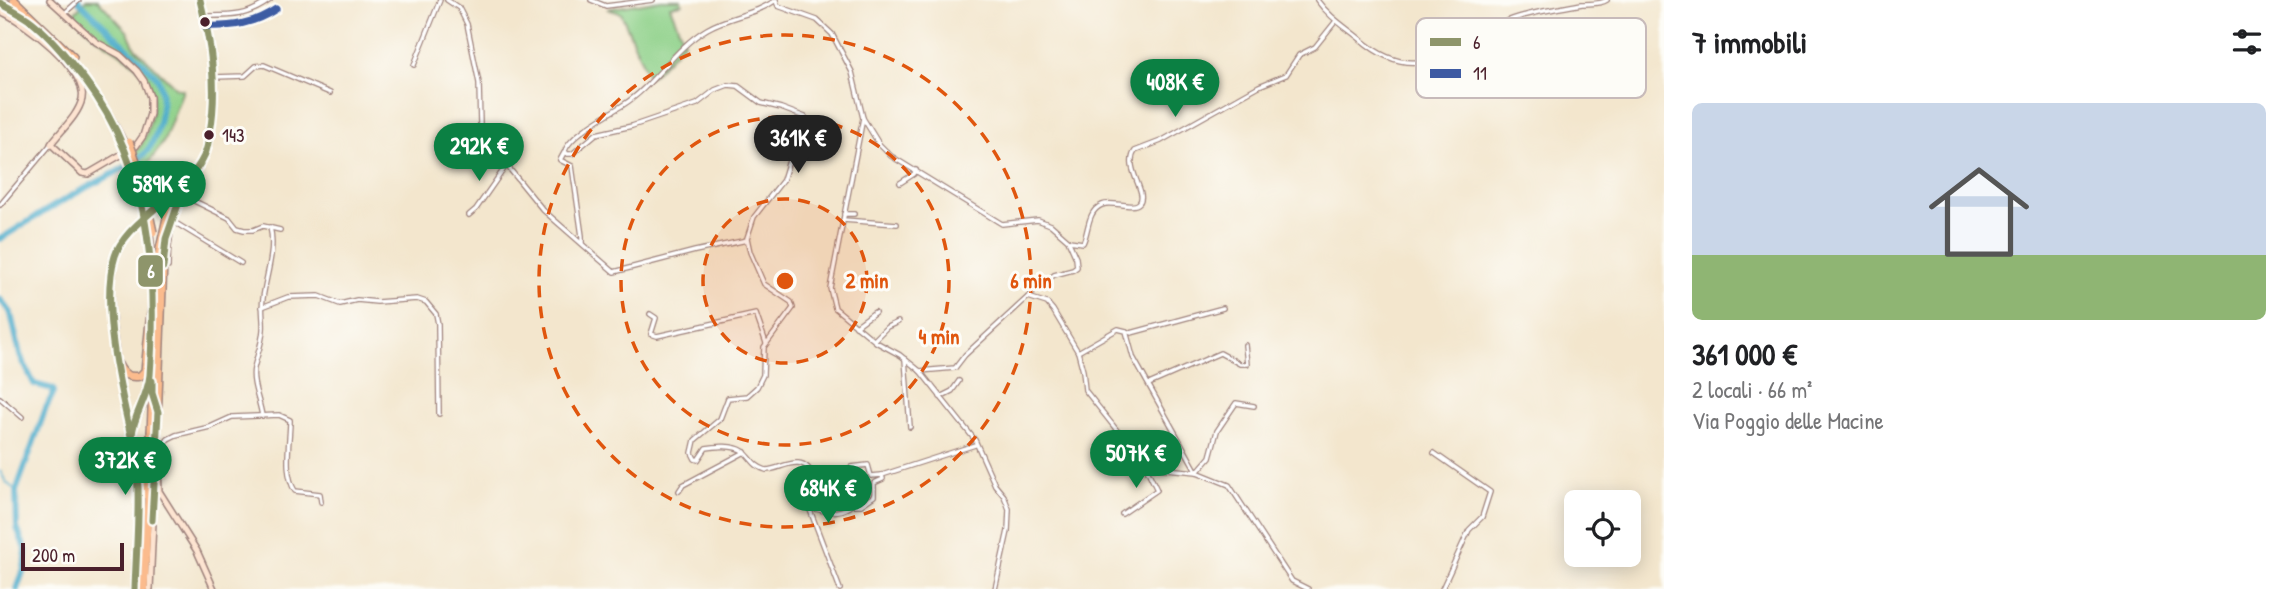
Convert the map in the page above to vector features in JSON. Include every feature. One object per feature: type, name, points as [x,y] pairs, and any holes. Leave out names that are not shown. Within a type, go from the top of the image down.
[{"type":"highway","points":[[9,0],[37,21]]},
{"type":"highway","points":[[14,0],[66,48],[90,78],[148,187],[159,192],[182,183]]},
{"type":"highway","points":[[1,2],[22,15],[50,39],[102,102],[127,144],[151,232]]},
{"type":"highway","points":[[139,589],[154,302],[151,232],[140,172]]},
{"type":"highway","points":[[118,364],[122,373],[128,376],[140,376],[145,370],[160,241],[169,209],[182,183]]},
{"type":"highway","points":[[150,393],[158,412]]},
{"type":"highway","points":[[143,495],[139,463],[131,436],[132,428],[150,393]]},
{"type":"highway","points":[[139,589],[150,393]]},
{"type":"main road","points":[[131,436],[118,364],[111,279],[115,254],[126,237],[182,183],[202,161],[207,148],[215,109],[214,77],[200,0]]},
{"type":"main road","points":[[158,412],[164,249],[182,183]]},
{"type":"street","points":[[50,0],[96,42],[120,55],[144,81],[150,97],[143,136],[136,146],[94,173],[82,173],[51,144]]},
{"type":"street","points":[[65,13],[79,0]]},
{"type":"street","points":[[205,16],[243,15],[270,0]]},
{"type":"street","points":[[414,65],[440,0]]},
{"type":"street","points":[[447,0],[459,8],[467,24],[479,83],[480,125],[486,155],[506,166],[543,210],[614,272],[671,256],[747,240]]},
{"type":"street","points":[[591,0],[607,6],[653,0]]},
{"type":"street","points":[[582,243],[572,166],[560,160],[569,143],[599,118],[627,102],[687,43],[717,24],[757,12],[776,0],[778,6],[817,20],[832,34],[852,72],[863,118],[879,144],[891,156],[1002,224],[1038,220],[1051,225],[1068,240],[1076,258],[1077,267],[1054,275],[965,355],[955,368],[920,371]]},
{"type":"street","points":[[1317,0],[1335,22],[1370,48],[1397,61],[1416,62]]},
{"type":"street","points":[[1517,18],[1583,4],[1600,4],[1607,0]]},
{"type":"street","points":[[0,11],[25,25],[48,43],[78,78],[82,87],[79,109],[0,205]]},
{"type":"street","points":[[1068,240],[1083,243],[1090,217],[1095,209],[1102,205],[1136,205],[1140,202],[1142,196],[1131,167],[1135,151],[1161,141],[1226,103],[1286,75],[1299,55],[1315,47],[1335,22]]},
{"type":"street","points":[[214,77],[245,76],[256,66],[264,65],[331,93]]},
{"type":"street","points":[[565,151],[572,154],[591,137],[603,131],[632,126],[697,103],[715,90],[728,85],[738,86],[764,105],[802,115],[810,126],[809,136],[792,153],[783,180],[751,222],[747,240],[764,284],[793,306],[792,311],[763,349],[763,375],[757,387],[747,396],[727,399],[720,419],[695,440],[692,453],[698,460],[703,450],[710,447],[734,448],[744,452],[753,464],[763,470],[796,463],[805,465],[821,487],[850,505]]},
{"type":"street","points":[[863,118],[830,288],[835,308],[874,340],[920,371],[968,431],[1009,509],[1008,531],[995,589]]},
{"type":"street","points":[[478,164],[486,155]]},
{"type":"street","points":[[469,215],[506,166]]},
{"type":"street","points":[[900,183],[915,174],[916,170]]},
{"type":"street","points":[[168,267],[168,247],[184,196],[182,183]]},
{"type":"street","points":[[184,196],[229,218],[237,228],[253,230],[263,226],[280,230]]},
{"type":"street","points":[[844,214],[854,214]]},
{"type":"street","points":[[843,220],[897,224]]},
{"type":"street","points":[[174,222],[241,262]]},
{"type":"street","points":[[262,416],[254,384],[254,369],[260,354],[263,330],[262,307],[272,236],[270,227]]},
{"type":"street","points":[[262,307],[288,297],[319,296],[340,304],[357,300],[377,302],[417,299],[426,302],[436,314],[438,324],[439,414]]},
{"type":"street","points":[[1028,297],[1047,303],[1053,310],[1078,352],[1085,390],[1146,467],[1157,490],[1122,514]]},
{"type":"street","points":[[1078,352],[1118,329],[1132,333],[1223,308]]},
{"type":"street","points":[[856,326],[875,312]]},
{"type":"street","points":[[650,314],[656,318],[651,334],[657,336],[756,314],[766,343]]},
{"type":"street","points":[[874,340],[887,327],[898,322]]},
{"type":"street","points":[[1126,331],[1133,357],[1197,472]]},
{"type":"street","points":[[1149,384],[1220,353],[1240,364],[1247,364],[1245,345]]},
{"type":"street","points":[[905,359],[909,427]]},
{"type":"street","points":[[940,397],[952,391],[959,381]]},
{"type":"street","points":[[0,398],[22,418]]},
{"type":"street","points":[[1197,472],[1210,457],[1217,431],[1236,403],[1254,406]]},
{"type":"street","points":[[149,589],[158,412]]},
{"type":"street","points":[[155,458],[168,439],[176,435],[210,427],[232,417],[279,415],[290,420],[289,477],[292,488],[295,491],[320,494],[321,502]]},
{"type":"street","points":[[131,436],[138,487],[136,558],[139,589]]},
{"type":"street","points":[[821,487],[844,488],[850,484],[849,470],[856,466],[868,465],[871,476],[882,475],[975,445]]},
{"type":"street","points":[[679,491],[683,485],[744,452]]},
{"type":"street","points":[[1434,453],[1490,492],[1482,517],[1469,530],[1441,589]]},
{"type":"street","points":[[155,458],[158,463],[159,491],[197,551],[214,589]]},
{"type":"street","points":[[1146,467],[1197,472],[1229,485],[1292,581],[1308,589]]},
{"type":"street","points":[[840,589],[810,510],[813,508],[833,512],[850,505],[861,505],[874,496],[874,483],[883,479],[882,475]]},
{"type":"green space","points":[[86,0],[98,0],[128,32],[135,48],[176,88],[183,90],[164,141],[143,171],[136,152],[146,135],[151,117],[151,87],[137,66],[92,34],[73,14]]},
{"type":"green space","points":[[661,0],[681,0],[682,4],[670,6],[684,42],[653,75],[648,76],[621,13],[607,9]]},
{"type":"waterway","points":[[0,239],[134,162],[148,150],[157,130],[161,107],[157,77],[78,0]]},
{"type":"waterway","points":[[0,299],[11,314],[20,355],[34,384],[53,389],[54,392],[16,491],[17,528],[26,551],[24,569],[17,589]]},
{"type":"waterway","points":[[0,471],[6,482],[16,491]]},
{"type":"transit line","name":"6","points":[[131,436],[113,346],[111,275],[118,248],[128,234],[189,177],[206,152],[212,115],[213,82],[210,49],[200,0]]},
{"type":"transit line","name":"6","points":[[0,3],[24,16],[43,32],[98,98],[118,134],[133,172],[143,210],[149,250],[152,333],[149,383],[132,435],[138,488],[135,589]]},
{"type":"transit line","name":"11","points":[[205,26],[242,23],[276,9]]},
{"type":"transit line","name":"6","points":[[163,267],[166,239],[184,187]]},
{"type":"transit line","name":"6","points":[[152,381],[152,393],[158,412],[152,520]]},
{"type":"place","name":"143","points":[[209,135]]}]
